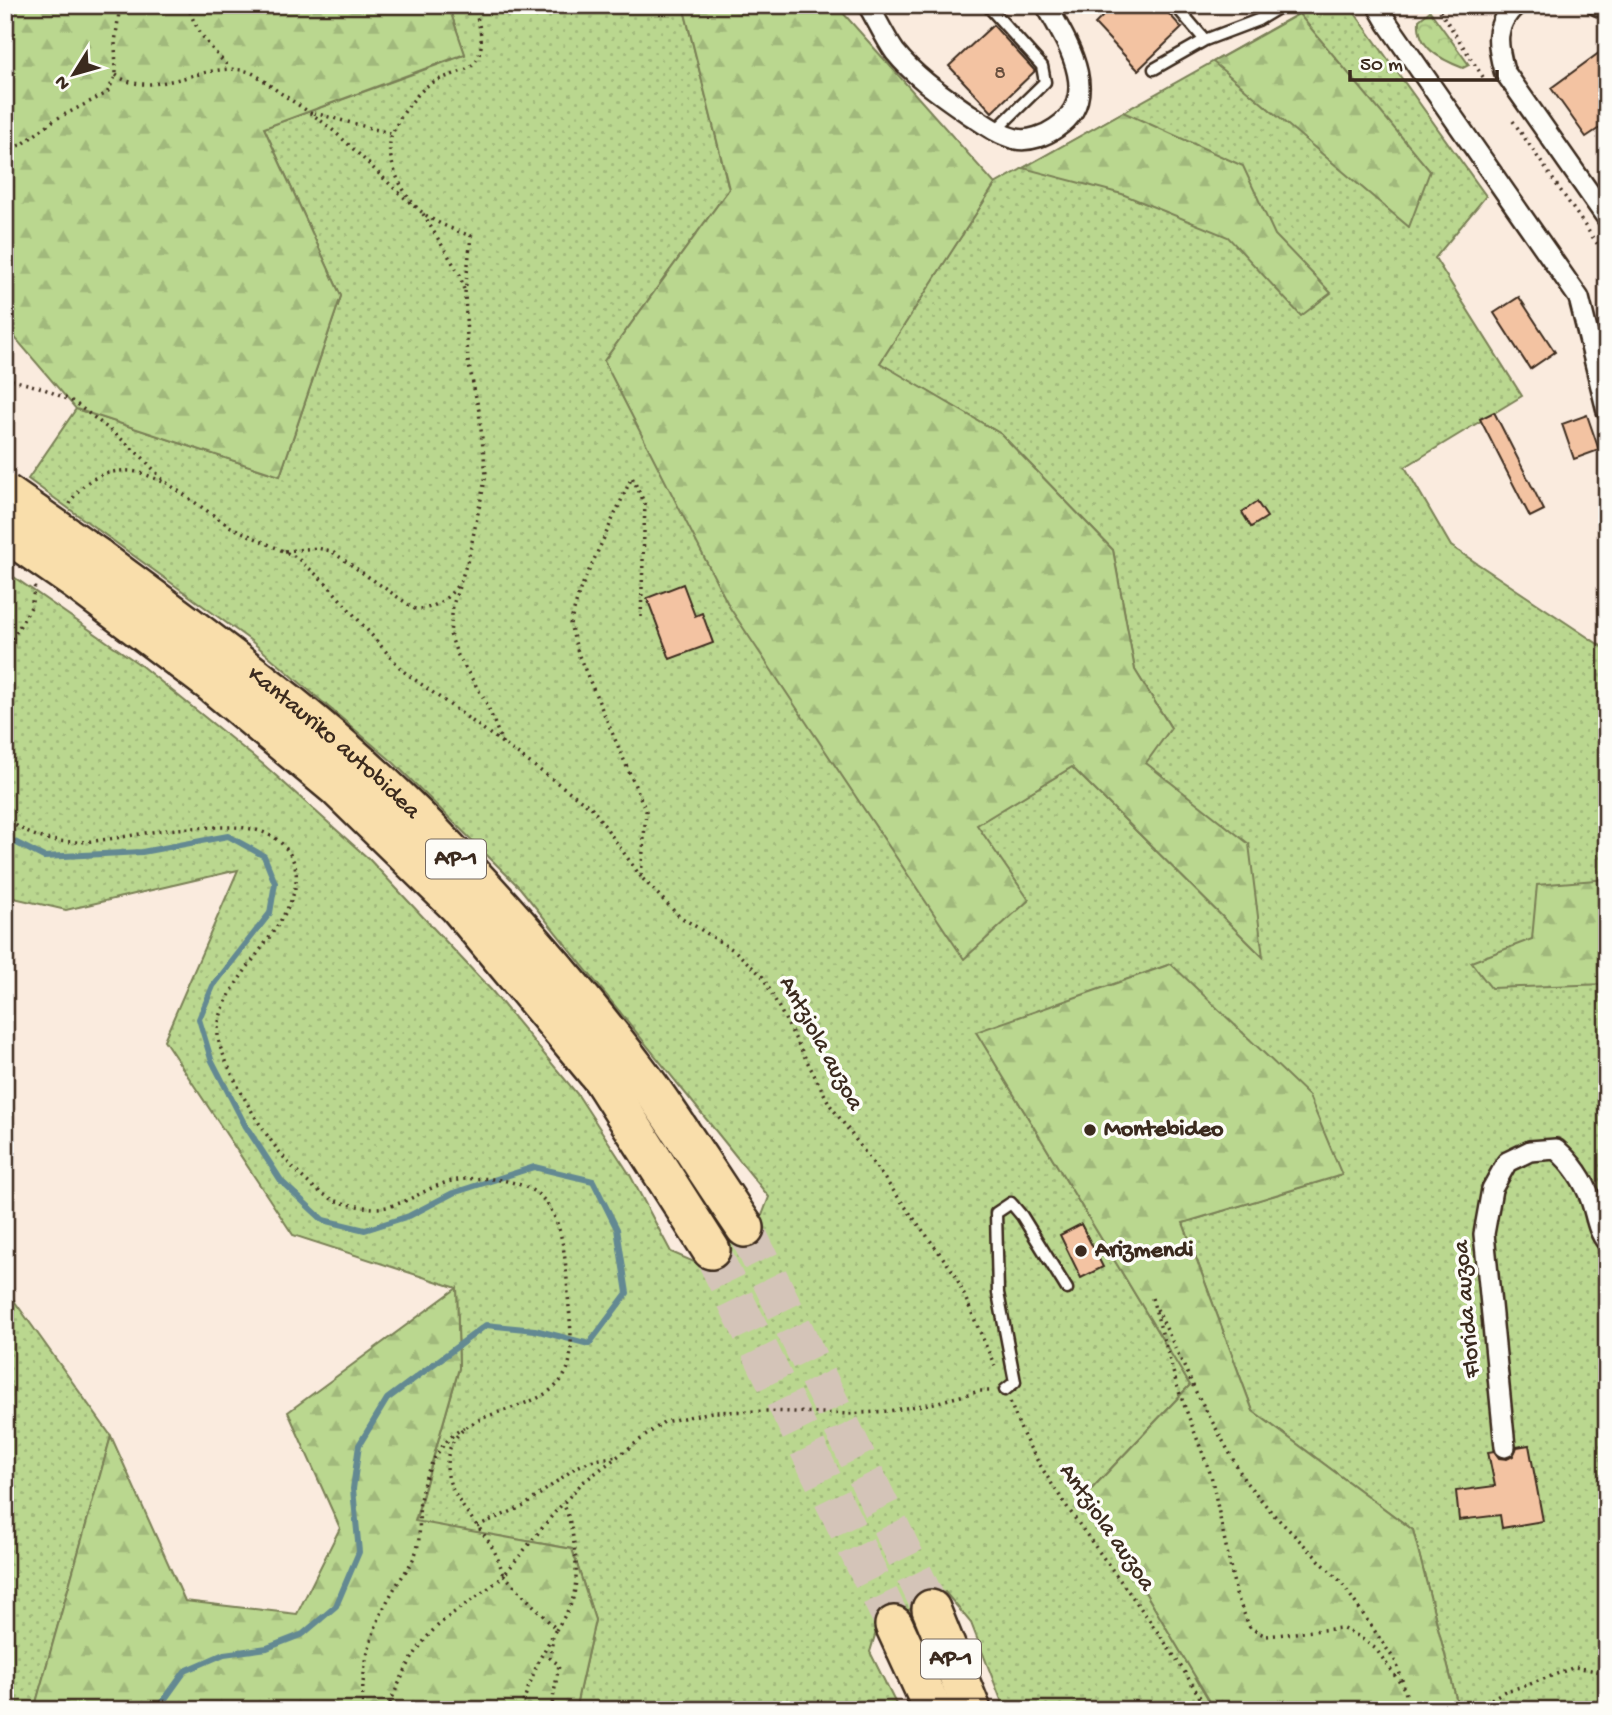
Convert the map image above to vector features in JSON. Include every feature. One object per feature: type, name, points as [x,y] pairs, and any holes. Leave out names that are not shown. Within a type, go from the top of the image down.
[{"type":"highway","name":"AP-1","points":[[5,493],[87,570]]},
{"type":"highway","name":"AP-1","points":[[5,532],[87,570]]},
{"type":"highway","name":"Kantauriko autobidea","points":[[87,570],[251,672],[340,747],[428,828],[551,964],[641,1076],[745,1227]]},
{"type":"highway","name":"Kantauriko autobidea","points":[[87,570],[211,683],[336,787],[458,906],[602,1079],[711,1250]]},
{"type":"highway","name":"AP-1","points":[[931,1609],[972,1710]]},
{"type":"highway","name":"AP-1","points":[[894,1625],[933,1710]]},
{"type":"street","points":[[868,5],[895,51],[927,85],[995,131],[1018,140],[1046,135],[1068,120],[1079,103],[1081,82],[1048,6]]},
{"type":"street","points":[[1377,5],[1579,298],[1607,411]]},
{"type":"street","points":[[1516,5],[1502,24],[1497,43],[1504,71],[1607,218]]},
{"type":"street","points":[[1597,5],[1607,9]]},
{"type":"street","name":"Florida auzoa","points":[[1505,1447],[1484,1234],[1492,1189],[1507,1162],[1530,1151],[1556,1149],[1572,1163],[1591,1198],[1601,1235],[1607,1242]]},
{"type":"lane","points":[[987,5],[1042,66],[1045,82],[995,131]]},
{"type":"lane","points":[[1175,5],[1205,40]]},
{"type":"lane","points":[[1154,69],[1205,40],[1258,20],[1283,5]]},
{"type":"lane","points":[[1005,1390],[1015,1382],[998,1293],[996,1213],[1011,1203],[1022,1216],[1067,1289]]},
{"type":"path","points":[[5,151],[23,144],[54,120],[107,93],[116,75],[115,43],[120,5]]},
{"type":"path","points":[[188,5],[193,21],[202,35],[230,68]]},
{"type":"path","points":[[466,293],[460,275],[421,212],[407,195],[390,156],[390,140],[406,110],[426,86],[472,66],[481,48],[481,34],[473,5]]},
{"type":"path","points":[[116,75],[125,81],[146,84],[230,68],[252,74],[307,110],[336,133],[388,185],[421,212],[471,236],[466,293],[468,362],[479,411],[486,475],[469,556],[458,585],[450,634],[457,654],[488,704],[503,745]]},
{"type":"path","points":[[307,110],[393,134]]},
{"type":"path","name":"Antziola auzoa","points":[[5,378],[56,394],[88,411],[143,458],[164,481],[229,526],[296,557],[326,583],[403,671],[592,808],[641,877],[679,916],[735,951],[763,977],[830,1105],[955,1274],[1028,1445],[1063,1500],[1168,1645],[1207,1710]]},
{"type":"path","points":[[641,617],[645,504],[632,477],[580,590],[570,624],[579,656],[646,811],[641,877]]},
{"type":"path","points":[[284,551],[317,548],[331,551],[415,609],[431,608],[452,593],[458,585]]},
{"type":"path","points":[[5,816],[15,827],[42,839],[100,842],[156,831],[236,827],[268,834],[287,850],[296,877],[294,891],[289,906],[230,992],[217,1022],[221,1049],[269,1139],[304,1180],[334,1200],[374,1208],[400,1204],[451,1181],[489,1180],[520,1183],[540,1195],[551,1209],[561,1238],[567,1278],[569,1368],[562,1380],[552,1389],[535,1399],[455,1432],[438,1453],[421,1495],[418,1549],[386,1602],[368,1646],[363,1710]]},
{"type":"path","points":[[1405,1690],[1376,1649],[1340,1628],[1266,1636],[1250,1628],[1236,1594],[1211,1475],[1178,1390],[1152,1298],[1196,1392],[1245,1481],[1274,1515],[1341,1582],[1396,1662],[1405,1690],[1409,1710]]},
{"type":"path","points":[[387,1710],[401,1676],[420,1646],[442,1622],[504,1575],[582,1483],[664,1422],[712,1412],[769,1411],[849,1415],[901,1409],[981,1391],[1005,1390]]},
{"type":"path","points":[[472,1423],[452,1441],[447,1465],[451,1484],[493,1548],[504,1575],[556,1629]]},
{"type":"path","points":[[477,1526],[524,1506],[582,1464],[618,1456]]},
{"type":"path","points":[[520,1710],[538,1662],[573,1600],[576,1586],[572,1525],[563,1503]]},
{"type":"path","points":[[551,1710],[559,1665],[550,1658],[551,1642],[556,1629]]},
{"type":"path","points":[[1486,1710],[1486,1702],[1505,1691],[1575,1667],[1607,1673]]},
{"type":"green space","points":[[5,5],[448,5],[465,54],[264,128],[341,296],[280,476],[76,409],[5,326]]},
{"type":"green space","points":[[448,5],[683,5],[729,189],[604,361],[976,825],[1072,767],[1262,956],[1248,844],[1145,763],[1171,728],[1135,670],[1113,550],[1001,434],[879,363],[995,184],[1314,5],[1349,5],[1486,196],[1435,258],[1522,396],[1405,467],[1451,546],[1607,650],[1607,1710],[1459,1710],[1413,1530],[1253,1411],[1183,1223],[1341,1175],[1171,964],[977,1033],[1190,1385],[1087,1494],[1215,1710],[1005,1710],[971,1623],[945,1592],[878,1625],[870,1652],[899,1710],[575,1710],[595,1620],[572,1549],[415,1522],[459,1368],[457,1288],[293,1235],[164,1040],[238,870],[66,910],[5,896],[5,571],[139,664],[264,765],[369,859],[492,991],[578,1095],[630,1175],[671,1252],[694,1262],[758,1226],[769,1197],[520,888],[394,763],[250,640],[28,479],[76,409],[280,476],[341,296],[264,128],[465,55]]},
{"type":"green space","points":[[683,5],[836,5],[995,184],[880,363],[1001,434],[1113,550],[1135,670],[1171,728],[1146,763],[1249,844],[1263,957],[1072,767],[977,825],[1029,900],[964,959],[730,608],[604,361],[729,189]]},
{"type":"green space","points":[[1430,11],[1469,65],[1463,68],[1454,65],[1426,45],[1419,30],[1419,20]]},
{"type":"green space","points":[[1299,14],[1430,171],[1409,227],[1213,62]]},
{"type":"green space","points":[[1123,112],[1243,166],[1275,235],[1331,293],[1301,316],[1228,237],[1122,194],[1023,168]]},
{"type":"green space","points":[[1607,879],[1607,984],[1491,988],[1471,962],[1532,939],[1537,885]]},
{"type":"green space","points":[[1171,964],[1309,1096],[1342,1175],[1183,1223],[1253,1411],[1413,1530],[1459,1710],[1215,1710],[1087,1494],[1190,1385],[976,1032]]},
{"type":"green space","points":[[5,1288],[111,1436],[34,1710],[5,1710]]},
{"type":"green space","points":[[457,1288],[459,1368],[415,1521],[572,1549],[595,1620],[575,1710],[34,1710],[111,1436],[185,1601],[297,1614],[340,1528],[288,1412]]},
{"type":"building","points":[[1114,5],[1161,5],[1182,28],[1138,70],[1095,24]]},
{"type":"building","points":[[993,25],[1035,71],[992,112],[949,66]]},
{"type":"building","points":[[1607,47],[1607,123],[1586,137],[1551,88]]},
{"type":"building","points":[[1519,297],[1555,352],[1530,369],[1494,313]]},
{"type":"building","points":[[1494,412],[1544,510],[1530,517],[1480,419]]},
{"type":"building","points":[[1587,415],[1599,450],[1574,459],[1562,424]]},
{"type":"building","points":[[1257,502],[1267,517],[1251,527],[1242,512]]},
{"type":"building","points":[[683,584],[695,616],[702,613],[713,643],[670,659],[647,598]]},
{"type":"building","name":"Arizmendi","points":[[1081,1224],[1103,1267],[1081,1278],[1060,1235]]},
{"type":"building","points":[[1529,1445],[1543,1521],[1502,1528],[1500,1515],[1459,1520],[1456,1491],[1495,1486],[1488,1452],[1494,1451],[1499,1458],[1507,1459],[1513,1456],[1517,1447]]},
{"type":"waterway","points":[[5,837],[44,857],[142,852],[228,836],[264,856],[275,883],[270,913],[213,986],[199,1019],[211,1059],[245,1125],[282,1182],[323,1220],[365,1230],[409,1216],[453,1193],[534,1167],[593,1181],[617,1229],[627,1293],[589,1344],[535,1330],[486,1325],[387,1399],[359,1445],[353,1489],[359,1552],[336,1606],[303,1634],[267,1648],[224,1654],[185,1671],[157,1710]]},
{"type":"tunnel","points":[[745,1228],[931,1609]]},
{"type":"tunnel","points":[[711,1250],[894,1625]]},
{"type":"place","name":"Montebideo","points":[[1090,1130]]},
{"type":"place","name":"Arizmendi","points":[[1081,1251]]}]
